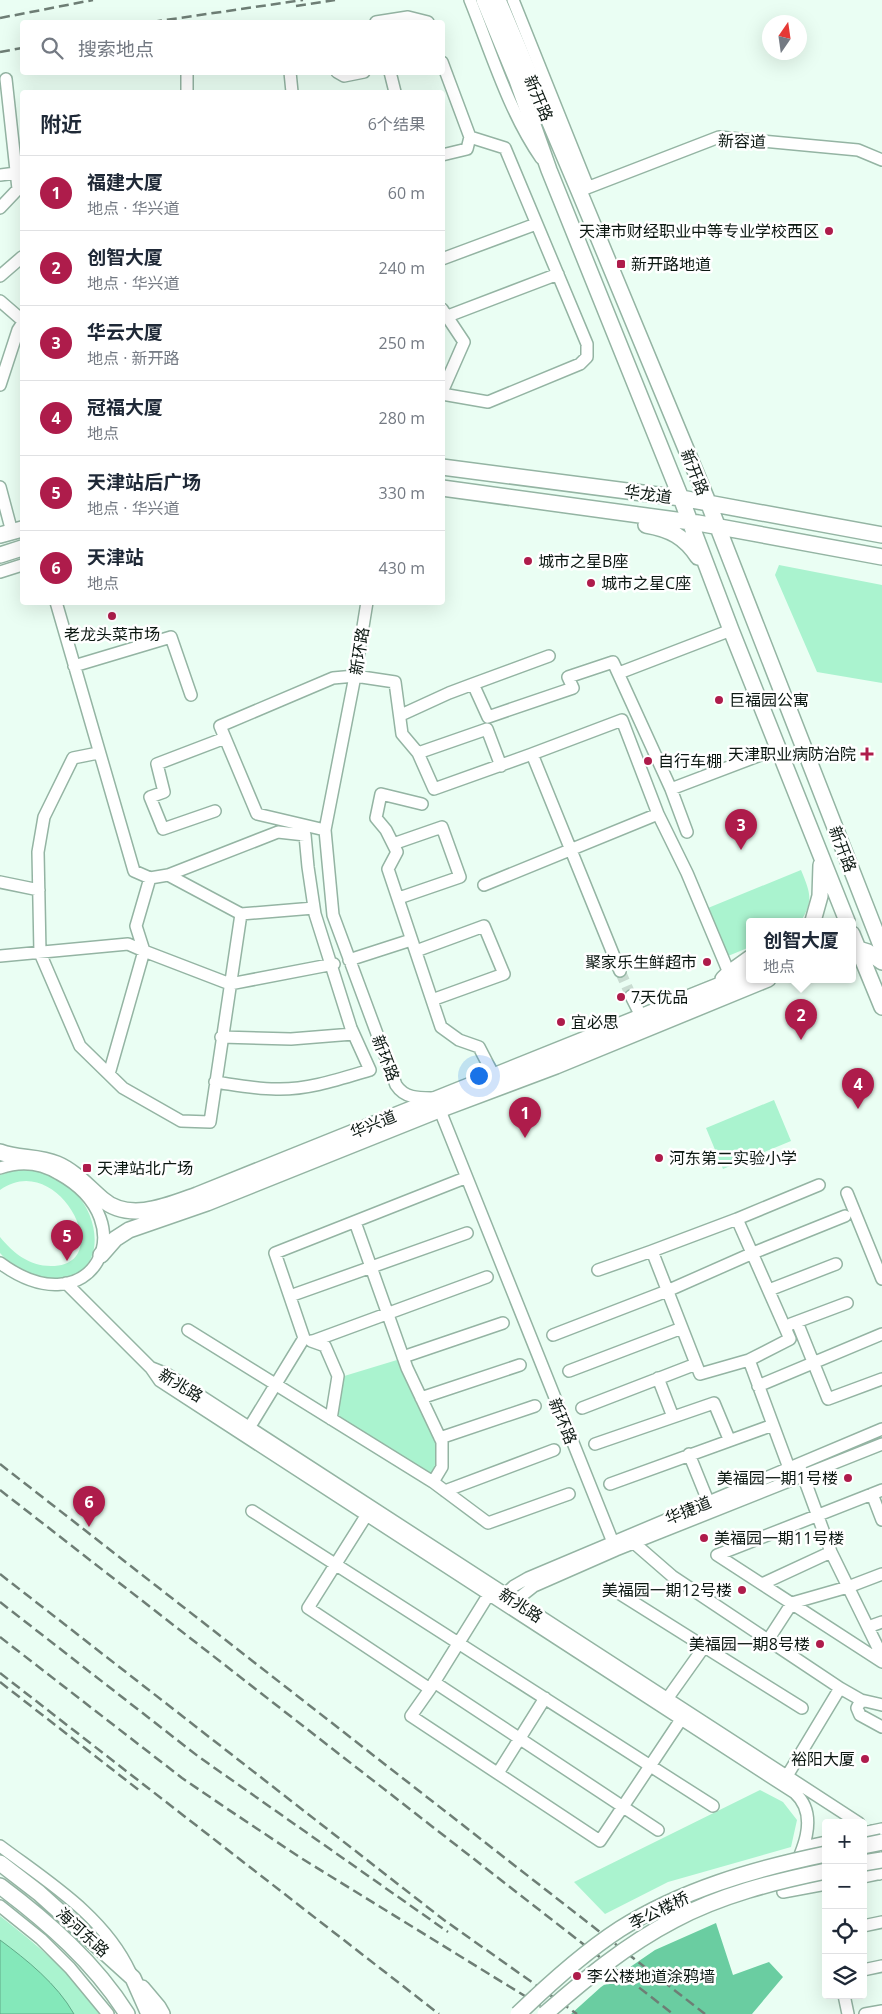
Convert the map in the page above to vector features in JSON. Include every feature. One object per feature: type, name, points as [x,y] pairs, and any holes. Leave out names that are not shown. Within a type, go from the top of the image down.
[{"type":"main road","name":"新开路","points":[[484,0],[517,80],[549,170],[681,498],[692,520],[712,581],[731,630],[847,918]]},
{"type":"main road","name":"新开路","points":[[498,0],[584,189],[877,935]]},
{"type":"main road","name":"华龙道","points":[[445,467],[708,502],[882,535]]},
{"type":"main road","points":[[445,488],[692,520],[882,557]]},
{"type":"main road","points":[[606,488],[661,503],[692,520],[718,548],[737,578]]},
{"type":"main road","points":[[510,497],[550,511],[660,527],[672,532],[691,546],[712,581]]},
{"type":"main road","points":[[0,555],[20,549]]},
{"type":"main road","points":[[814,918],[818,907],[821,886],[819,848]]},
{"type":"main road","points":[[849,918],[855,901],[855,880]]},
{"type":"main road","points":[[856,940],[877,935]]},
{"type":"main road","points":[[856,943],[882,962]]},
{"type":"main road","points":[[856,946],[882,1007]]},
{"type":"main road","points":[[730,976],[746,962]]},
{"type":"main road","points":[[730,976],[746,973]]},
{"type":"main road","name":"华兴道","points":[[101,1255],[115,1239],[129,1230],[207,1203],[437,1104],[494,1076],[717,986],[730,976]]},
{"type":"main road","name":"华兴道","points":[[0,1152],[58,1164],[107,1203],[118,1208],[132,1211],[156,1209],[437,1104],[556,1066],[758,983]]},
{"type":"main road","points":[[0,1145],[42,1151],[64,1158],[83,1171],[106,1193],[126,1202],[152,1200],[219,1179],[258,1170]]},
{"type":"main road","name":"李公楼桥","points":[[518,2014],[547,1987],[600,1944],[638,1919],[677,1899],[731,1879],[758,1870],[822,1855]]},
{"type":"main road","name":"海河东路","points":[[0,1863],[46,1899],[133,1978],[160,2012]]},
{"type":"main road","points":[[866,1864],[881,1869]]},
{"type":"main road","name":"李公楼桥","points":[[545,2014],[610,1960],[673,1920],[736,1894],[774,1882],[822,1872]]},
{"type":"main road","name":"海河东路","points":[[0,1886],[47,1924],[100,1977],[127,2014]]},
{"type":"street","points":[[470,0],[520,121],[530,142],[549,170]]},
{"type":"street","points":[[513,0],[584,189]]},
{"type":"street","points":[[392,20],[408,18],[418,20]]},
{"type":"street","points":[[445,70],[470,137],[467,149],[445,154]]},
{"type":"street","points":[[186,75],[187,90]]},
{"type":"street","points":[[292,75],[292,90]]},
{"type":"street","points":[[391,75],[394,90]]},
{"type":"street","points":[[0,208],[18,189],[6,79]]},
{"type":"street","points":[[445,394],[488,402],[580,364],[587,356],[587,344],[505,148],[470,137]]},
{"type":"street","name":"新容道","points":[[584,189],[719,137],[858,150],[882,160]]},
{"type":"street","points":[[0,175],[16,173]]},
{"type":"street","points":[[445,258],[536,224]]},
{"type":"street","points":[[0,276],[20,258]]},
{"type":"street","points":[[445,386],[464,342],[445,312],[558,274]]},
{"type":"street","points":[[0,301],[20,318]]},
{"type":"street","points":[[0,385],[20,327]]},
{"type":"street","points":[[0,487],[12,532]]},
{"type":"street","points":[[0,572],[20,566]]},
{"type":"street","points":[[57,605],[98,753],[134,871],[150,878],[168,875],[278,832],[305,835],[314,908],[353,1034],[370,1070],[327,1083],[279,1089],[260,1089],[215,1082]]},
{"type":"street","name":"新环路","points":[[367,605],[355,676],[324,830],[332,915],[396,1085],[409,1096],[437,1104],[613,1546]]},
{"type":"street","points":[[620,674],[731,630]]},
{"type":"street","points":[[74,666],[171,637],[191,694]]},
{"type":"street","points":[[401,715],[449,693],[549,656]]},
{"type":"street","points":[[473,684],[488,717],[573,688],[568,677],[613,662],[671,789],[688,832]]},
{"type":"street","points":[[324,830],[256,814],[220,726],[333,678],[355,676],[395,682],[402,734],[418,753],[434,789],[622,720],[658,814],[687,873],[730,976]]},
{"type":"street","points":[[418,753],[487,729],[501,766]]},
{"type":"street","points":[[215,811],[163,829],[150,797],[164,792],[157,764],[225,738]]},
{"type":"street","points":[[671,789],[779,748]]},
{"type":"street","points":[[98,753],[73,758],[44,817],[38,852],[40,952],[80,1046],[123,1088],[181,1121],[210,1122],[221,1038],[241,914]]},
{"type":"street","points":[[532,754],[620,971]]},
{"type":"street","points":[[422,804],[381,794],[376,818],[386,830],[397,852],[388,869],[441,1027],[459,1040],[479,1047],[494,1076]]},
{"type":"street","points":[[484,885],[658,814]]},
{"type":"street","points":[[393,844],[442,827],[460,877],[398,898]]},
{"type":"street","points":[[168,875],[241,914],[314,908]]},
{"type":"street","points":[[109,1074],[144,951],[136,926],[150,878]]},
{"type":"street","points":[[0,882],[39,890]]},
{"type":"street","points":[[416,952],[484,926],[504,974],[432,1000]]},
{"type":"street","points":[[349,960],[411,940]]},
{"type":"street","points":[[0,956],[128,944],[230,984],[332,964]]},
{"type":"street","points":[[632,996],[641,1016]]},
{"type":"street","points":[[221,1038],[291,1040],[353,1034]]},
{"type":"street","points":[[0,1168],[18,1164],[39,1166],[56,1172],[75,1184],[92,1202],[99,1214],[103,1230],[101,1255],[93,1270],[87,1275],[66,1283],[39,1283],[22,1277],[0,1263]]},
{"type":"street","points":[[331,1419],[338,1376],[325,1346],[308,1340],[275,1253],[466,1178]]},
{"type":"street","points":[[598,1270],[652,1251],[819,1185]]},
{"type":"street","points":[[847,1193],[882,1279]]},
{"type":"street","points":[[553,1336],[667,1291],[753,1253],[845,1216]]},
{"type":"street","points":[[652,1251],[700,1374],[749,1360],[790,1338],[737,1218]]},
{"type":"street","points":[[355,1222],[403,1357],[442,1442],[442,1467],[433,1482]]},
{"type":"street","points":[[290,1296],[467,1233]]},
{"type":"street","points":[[769,1290],[836,1264]]},
{"type":"street","points":[[249,1428],[276,1384],[308,1340],[388,1314],[487,1277]]},
{"type":"street","points":[[66,1283],[151,1368]]},
{"type":"street","points":[[784,1326],[847,1303]]},
{"type":"street","points":[[797,1322],[828,1399],[882,1379]]},
{"type":"street","points":[[403,1357],[503,1323]]},
{"type":"street","points":[[569,1371],[682,1328]]},
{"type":"street","points":[[188,1330],[433,1482],[488,1523],[569,1494]]},
{"type":"street","points":[[758,1386],[882,1334]]},
{"type":"street","points":[[749,1360],[773,1425],[794,1466],[803,1476],[831,1552],[882,1656]]},
{"type":"street","points":[[582,1408],[696,1364]]},
{"type":"street","points":[[421,1398],[520,1365]]},
{"type":"street","name":"新兆路","points":[[151,1368],[166,1374],[249,1428],[498,1596]]},
{"type":"street","name":"新兆路","points":[[151,1368],[160,1381],[366,1516],[667,1699],[853,1819]]},
{"type":"street","points":[[658,1378],[673,1417]]},
{"type":"street","points":[[595,1444],[714,1403],[728,1440]]},
{"type":"street","points":[[440,1438],[535,1406]]},
{"type":"street","points":[[610,1484],[773,1425]]},
{"type":"street","name":"华捷道","points":[[513,1604],[534,1586],[613,1546],[708,1502],[882,1429]]},
{"type":"street","name":"华捷道","points":[[498,1596],[528,1578],[613,1546],[634,1543],[882,1444]]},
{"type":"street","points":[[445,1491],[554,1450]]},
{"type":"street","points":[[689,1454],[708,1502]]},
{"type":"street","points":[[882,1520],[877,1492],[817,1514],[717,1555],[882,1662]]},
{"type":"street","points":[[252,1511],[713,1806]]},
{"type":"street","points":[[366,1516],[308,1608],[520,1738],[658,1830]]},
{"type":"street","points":[[634,1543],[672,1576],[840,1688],[861,1700],[882,1705]]},
{"type":"street","points":[[762,1584],[831,1552]]},
{"type":"street","points":[[768,1640],[792,1604],[848,1587],[882,1574]]},
{"type":"street","points":[[614,1590],[802,1708]]},
{"type":"street","points":[[498,1596],[459,1643],[411,1716],[600,1841],[682,1718]]},
{"type":"street","name":"新兆路","points":[[513,1604],[796,1793],[803,1800],[808,1817],[803,1847],[783,1892],[822,1885]]},
{"type":"street","points":[[868,1627],[882,1622]]},
{"type":"street","points":[[667,1699],[704,1647]]},
{"type":"street","points":[[787,1776],[840,1688]]},
{"type":"street","points":[[498,1773],[545,1698]]},
{"type":"street","points":[[861,1700],[857,1708],[860,1715],[882,1727]]},
{"type":"street","points":[[867,1875],[881,1869],[872,1832]]},
{"type":"street","points":[[803,1847],[822,1843]]},
{"type":"street","points":[[0,1846],[84,1912],[116,1945],[133,1978]]},
{"type":"street","points":[[0,1906],[41,1939],[70,1968],[108,2014]]},
{"type":"street","points":[[867,1925],[882,1922]]},
{"type":"street","points":[[867,1969],[882,1966]]},
{"type":"street","points":[[845,1999],[848,2014]]},
{"type":"street","points":[[865,2014],[882,2011]]},
{"type":"shaded area","points":[[779,565],[882,585],[882,683],[817,672],[775,575]]},
{"type":"shaded area","points":[[801,870],[807,884],[809,901],[803,918],[746,918],[746,949],[728,956],[708,908]]},
{"type":"shaded area","points":[[774,1100],[791,1141],[723,1169],[706,1128]]},
{"type":"shaded area","points":[[19,1169],[48,1174],[71,1188],[86,1207],[94,1228],[94,1249],[86,1266],[70,1277],[46,1278],[33,1275],[15,1266],[0,1253],[0,1237],[10,1248],[29,1261],[51,1266],[71,1261],[80,1248],[80,1231],[73,1212],[60,1196],[42,1184],[22,1181],[0,1190],[0,1175]]},
{"type":"shaded area","points":[[397,1360],[435,1440],[436,1467],[426,1481],[334,1420],[341,1377]]},
{"type":"shaded area","points":[[760,1790],[783,1802],[797,1820],[791,1847],[668,1882],[605,1914],[574,1882]]},
{"type":"shaded area","points":[[0,1916],[41,1949],[67,1974],[100,2014],[0,2014]]},
{"type":"shaded area","points":[[716,1923],[733,1975],[769,1962],[783,1977],[752,2014],[571,2014],[601,1987],[655,1950]]},
{"type":"shaded area","points":[[0,1940],[31,1964],[50,1983],[74,2014],[0,2014]]},
{"type":"tunnel","points":[[620,971],[631,996]]},
{"type":"railway","points":[[0,18],[93,0]]},
{"type":"railway","points":[[166,20],[303,0]]},
{"type":"railway","points":[[296,6],[335,0]]},
{"type":"railway","points":[[0,52],[20,48]]},
{"type":"railway","points":[[0,1464],[705,2014]]},
{"type":"railway","points":[[0,1490],[673,2014]]},
{"type":"railway","points":[[0,1574],[444,1920],[577,2014]]},
{"type":"railway","points":[[0,1602],[199,1757],[448,1932]]},
{"type":"railway","points":[[0,1637],[182,1778],[226,1808],[301,1858],[554,2014]]},
{"type":"railway","points":[[0,1673],[439,2014]]},
{"type":"railway","points":[[0,1682],[140,1791]]},
{"type":"place","name":"天津市财经职业中等专业学校西区","points":[[829,231]]},
{"type":"place","name":"新开路地道","points":[[621,264]]},
{"type":"place","name":"城市之星B座","points":[[528,561]]},
{"type":"place","name":"城市之星C座","points":[[591,583]]},
{"type":"place","name":"老龙头菜市场","points":[[112,616]]},
{"type":"place","name":"巨福园公寓","points":[[719,700]]},
{"type":"place","name":"天津职业病防治院","points":[[867,754]]},
{"type":"place","name":"自行车棚","points":[[648,761]]},
{"type":"place","name":"华云大厦","points":[[741,850]]},
{"type":"place","name":"聚家乐生鲜超市","points":[[707,962]]},
{"type":"place","name":"7天优品","points":[[621,997]]},
{"type":"place","name":"宜必思","points":[[561,1022]]},
{"type":"place","name":"创智大厦","points":[[801,1040]]},
{"type":"place","name":"冠福大厦","points":[[858,1109]]},
{"type":"place","name":"福建大厦","points":[[525,1138]]},
{"type":"place","name":"河东第二实验小学","points":[[659,1158]]},
{"type":"place","name":"天津站北广场","points":[[87,1168]]},
{"type":"place","name":"天津站后广场","points":[[67,1261]]},
{"type":"place","name":"美福园一期1号楼","points":[[848,1478]]},
{"type":"place","name":"天津站","points":[[89,1527]]},
{"type":"place","name":"美福园一期11号楼","points":[[704,1538]]},
{"type":"place","name":"美福园一期12号楼","points":[[742,1590]]},
{"type":"place","name":"美福园一期8号楼","points":[[820,1644]]},
{"type":"place","name":"裕阳大厦","points":[[865,1759]]},
{"type":"place","name":"李公楼地道涂鸦墙","points":[[577,1976]]}]
